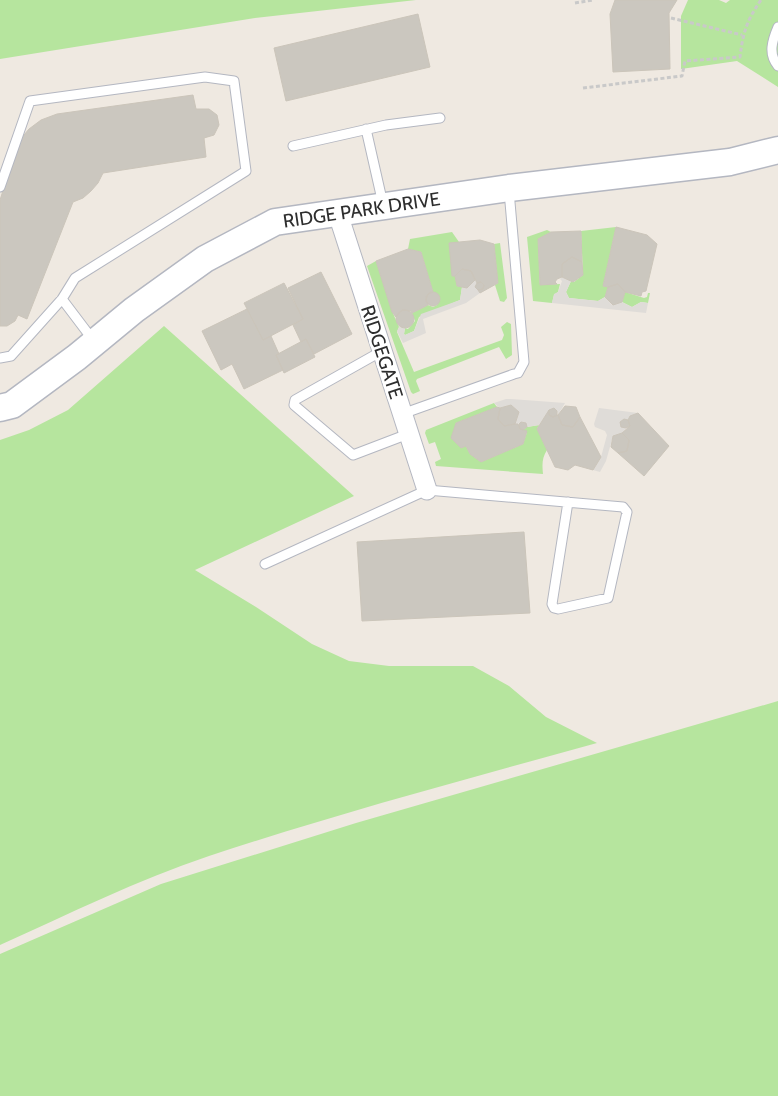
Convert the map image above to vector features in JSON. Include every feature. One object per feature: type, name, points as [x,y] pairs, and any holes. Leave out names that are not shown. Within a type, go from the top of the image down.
[{"type":"street","name":"RIDGE PARK DRIVE","points":[[0,408],[12,404],[78,357],[134,310],[205,259],[275,222],[509,188],[730,162],[778,150]]},
{"type":"street","name":"RIDGEGATE","points":[[338,214],[426,490]]},
{"type":"lane","points":[[778,27],[772,40],[773,59],[778,66]]},
{"type":"lane","points":[[0,187],[30,101],[205,77],[234,81],[246,171],[75,278],[62,299],[11,356],[0,358]]},
{"type":"lane","points":[[293,146],[386,124],[440,118]]},
{"type":"lane","points":[[366,129],[384,207]]},
{"type":"lane","points":[[402,414],[514,374],[522,368],[524,362],[509,188]]},
{"type":"lane","points":[[62,299],[94,342]]},
{"type":"lane","points":[[382,351],[295,400],[294,405],[354,455],[408,434]]},
{"type":"lane","points":[[265,564],[426,490],[568,502],[623,507],[627,512],[608,598],[558,609],[554,608],[552,604],[568,502]]},
{"type":"path","points":[[575,3],[593,0]]},
{"type":"path","points":[[583,88],[682,76],[685,61],[740,57],[742,35],[751,14],[761,0]]},
{"type":"path","points":[[671,18],[742,35]]},
{"type":"green space","points":[[0,0],[416,0],[255,18],[0,59]]},
{"type":"green space","points":[[688,0],[719,0],[726,3],[730,0],[778,0],[778,87],[737,61],[681,69],[681,16]]},
{"type":"green space","points":[[616,227],[603,286],[608,287],[605,297],[598,301],[569,298],[566,292],[571,281],[574,282],[583,275],[581,231]]},
{"type":"green space","points":[[547,230],[551,232],[538,239],[540,285],[560,284],[552,303],[533,301],[527,237]]},
{"type":"green space","points":[[452,232],[459,242],[452,276],[455,276],[457,286],[462,287],[460,300],[419,317],[414,331],[405,335],[405,328],[408,329],[415,321],[412,313],[428,305],[433,307],[437,305],[440,298],[433,292],[421,252],[408,249],[410,239]]},
{"type":"green space","points":[[500,243],[507,298],[504,302],[500,301],[495,285],[498,283],[494,244]]},
{"type":"green space","points":[[376,261],[399,327],[397,332],[414,372],[502,340],[504,335],[501,327],[507,322],[511,324],[512,355],[506,359],[499,347],[417,379],[420,391],[413,394],[367,266]]},
{"type":"green space","points":[[625,292],[644,298],[650,293],[648,303],[641,302],[632,307],[622,302]]},
{"type":"green space","points":[[164,326],[354,496],[195,570],[312,644],[349,661],[389,666],[473,666],[509,686],[546,717],[597,743],[353,811],[182,865],[0,945],[0,440],[29,430],[68,410]]},
{"type":"green space","points":[[494,403],[497,407],[456,423],[452,438],[461,448],[466,446],[470,454],[481,462],[523,444],[527,432],[523,430],[527,427],[539,425],[537,429],[547,450],[543,461],[543,474],[436,466],[435,462],[441,459],[435,442],[429,444],[425,433],[426,430]]},
{"type":"green space","points":[[778,701],[778,1096],[0,1096],[0,954],[161,884],[356,823]]},
{"type":"shaded area","points":[[562,277],[571,281],[566,292],[569,298],[598,301],[605,297],[612,305],[622,302],[632,307],[641,302],[648,303],[646,313],[552,303],[554,294],[558,292]]},
{"type":"shaded area","points":[[475,280],[477,283],[476,287],[480,293],[466,303],[423,319],[426,333],[403,343],[397,331],[399,327],[405,328],[405,335],[414,331],[421,314],[460,300],[462,287],[467,288]]},
{"type":"shaded area","points":[[506,399],[565,403],[558,415],[557,411],[553,408],[539,425],[527,427],[522,422],[515,424],[519,412],[511,405],[500,408],[494,403]]},
{"type":"shaded area","points":[[599,408],[638,413],[630,416],[628,420],[624,419],[620,422],[621,427],[626,428],[622,433],[613,436],[606,461],[600,472],[593,470],[601,457],[607,435],[605,431],[595,427],[594,424]]},
{"type":"building","points":[[615,0],[677,0],[669,13],[670,69],[613,72],[610,14]]},
{"type":"building","points":[[418,14],[430,67],[286,101],[274,48]]},
{"type":"building","points":[[193,95],[196,109],[209,109],[217,115],[219,125],[214,135],[204,138],[206,157],[103,173],[91,191],[83,198],[73,202],[27,319],[18,315],[15,321],[7,326],[0,326],[0,200],[19,141],[29,129],[41,120],[57,114]]},
{"type":"building","points":[[616,227],[647,235],[657,244],[646,291],[642,292],[641,296],[625,292],[618,284],[608,287],[603,286]]},
{"type":"building","points":[[581,231],[582,262],[572,257],[562,264],[562,277],[557,279],[555,282],[557,284],[540,285],[538,239],[551,232]]},
{"type":"building","points":[[480,240],[494,244],[498,283],[480,293],[478,290],[483,289],[484,285],[481,282],[477,283],[471,271],[462,269],[455,276],[452,276],[449,243]]},
{"type":"building","points":[[408,249],[421,252],[433,292],[428,294],[426,300],[428,305],[412,313],[411,311],[402,310],[396,317],[392,312],[376,261]]},
{"type":"building","points":[[572,257],[582,262],[583,275],[573,282],[562,277],[562,264]]},
{"type":"building","points":[[462,269],[471,271],[475,280],[467,288],[457,286],[455,276]]},
{"type":"building","points":[[321,272],[352,334],[314,354],[306,339],[301,342],[293,325],[303,319],[288,288]]},
{"type":"building","points":[[481,282],[484,285],[483,289],[478,290],[475,287],[477,283]]},
{"type":"building","points":[[284,283],[303,319],[263,340],[244,303]]},
{"type":"building","points":[[618,284],[625,292],[622,302],[613,305],[605,297],[608,287]]},
{"type":"building","points":[[433,292],[438,294],[440,299],[438,304],[433,306],[428,304],[426,299],[428,294]]},
{"type":"building","points":[[247,309],[263,340],[271,336],[279,354],[276,355],[283,370],[244,389],[232,364],[221,370],[202,331]]},
{"type":"building","points":[[401,310],[409,310],[414,315],[412,326],[401,328],[396,323],[396,315]]},
{"type":"building","points":[[306,339],[315,357],[284,373],[276,355]]},
{"type":"building","points":[[511,405],[519,412],[515,424],[504,426],[498,419],[500,408]]},
{"type":"building","points":[[565,406],[576,407],[580,417],[573,427],[562,425],[558,415]]},
{"type":"building","points":[[497,407],[500,408],[498,419],[504,426],[518,424],[520,429],[527,431],[523,444],[481,462],[470,454],[466,446],[461,448],[451,438],[456,423]]},
{"type":"building","points":[[554,408],[557,411],[557,415],[553,417],[549,415],[549,410]]},
{"type":"building","points":[[549,410],[549,415],[553,417],[558,415],[562,425],[573,427],[580,417],[601,457],[593,470],[575,465],[568,470],[555,467],[537,429]]},
{"type":"building","points":[[638,413],[669,446],[644,476],[618,453],[627,451],[629,440],[622,433],[630,426],[628,420],[630,416]]},
{"type":"building","points":[[624,419],[628,420],[630,426],[626,428],[621,427],[620,422]]},
{"type":"building","points":[[521,422],[526,423],[527,427],[523,430],[520,429],[519,424]]},
{"type":"building","points":[[622,433],[629,440],[627,451],[618,453],[611,447],[613,436]]},
{"type":"building","points":[[524,532],[530,613],[362,621],[357,542]]}]
